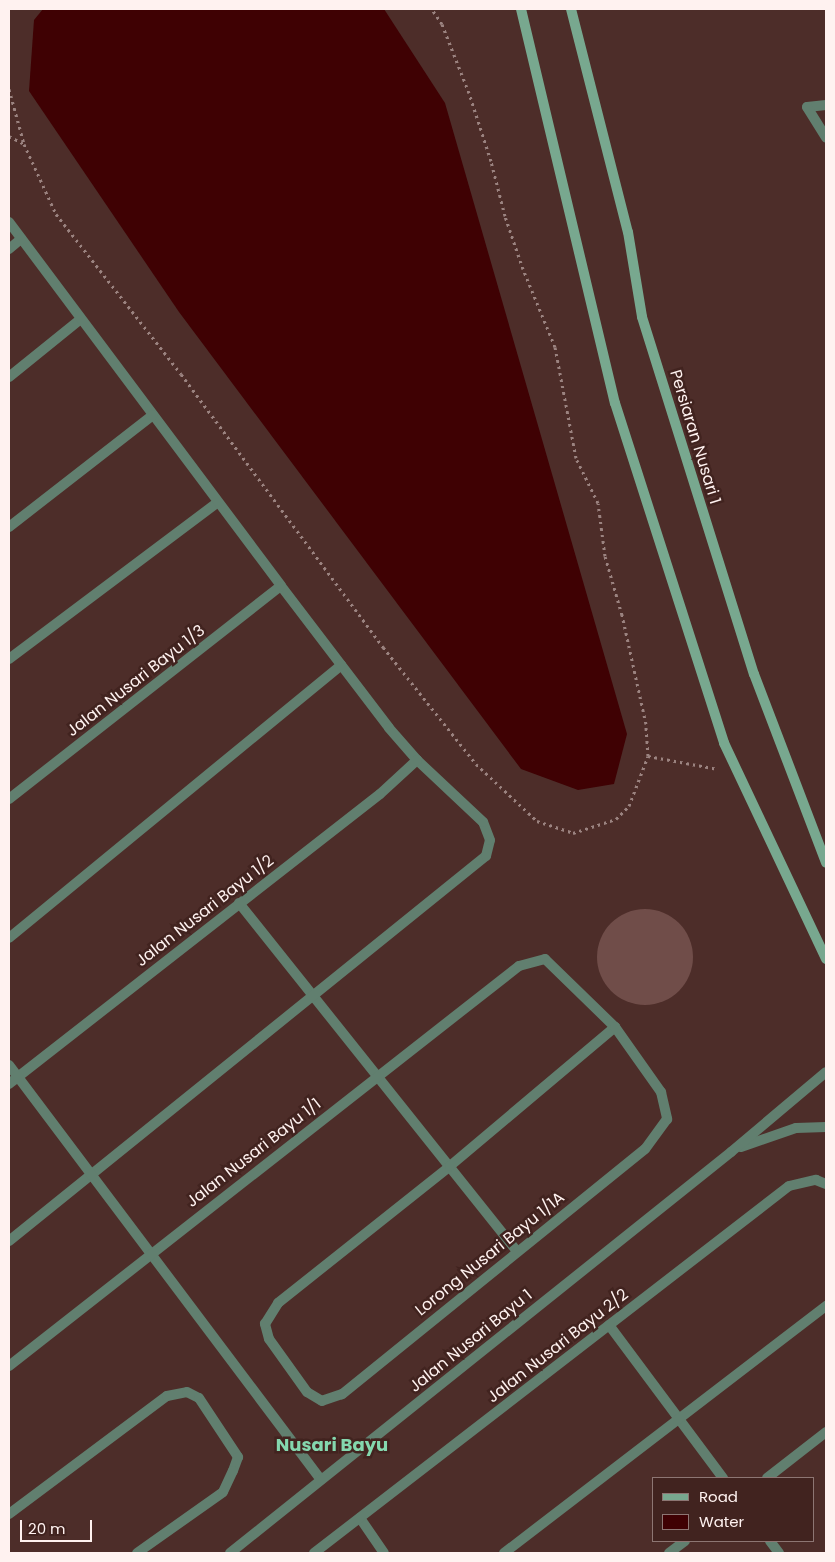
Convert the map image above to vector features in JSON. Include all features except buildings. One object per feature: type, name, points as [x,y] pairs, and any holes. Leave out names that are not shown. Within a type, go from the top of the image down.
[{"type":"main road","points":[[521,9],[615,403],[724,743],[826,959]]},
{"type":"main road","name":"Persiaran Nusari 1","points":[[571,9],[628,232],[642,317],[754,674],[826,863]]},
{"type":"street","points":[[826,105],[807,107],[826,138]]},
{"type":"street","points":[[9,222],[389,728],[417,760],[484,822],[490,840],[486,856],[9,1241]]},
{"type":"street","points":[[9,249],[21,239]]},
{"type":"street","points":[[9,377],[81,319]]},
{"type":"street","points":[[9,527],[153,415]]},
{"type":"street","points":[[9,659],[218,502]]},
{"type":"street","name":"Jalan Nusari Bayu 1/3","points":[[9,799],[281,586]]},
{"type":"street","points":[[9,938],[341,665]]},
{"type":"street","name":"Jalan Nusari Bayu 1/2","points":[[9,1084],[380,794],[417,760]]},
{"type":"street","points":[[239,903],[517,1251]]},
{"type":"street","name":"Jalan Nusari Bayu 1/1","points":[[9,1366],[149,1254],[519,966],[546,959],[615,1027]]},
{"type":"street","points":[[450,1166],[615,1027]]},
{"type":"street","name":"Lorong Nusari Bayu 1/1A","points":[[450,1166],[278,1303],[266,1324],[268,1338],[307,1392],[322,1401],[342,1394],[517,1251],[645,1150],[667,1119],[661,1092],[615,1027]]},
{"type":"street","points":[[9,1065],[149,1254],[321,1480]]},
{"type":"street","name":"Jalan Nusari Bayu 1","points":[[230,1553],[731,1152],[826,1072]]},
{"type":"street","name":"Jalan Nusari Bayu 1","points":[[731,1152],[765,1137],[796,1128],[826,1127]]},
{"type":"street","name":"Jalan Nusari Bayu 2/2","points":[[314,1553],[789,1186],[816,1180],[826,1184]]},
{"type":"street","points":[[504,1553],[680,1420],[826,1306]]},
{"type":"street","points":[[609,1325],[722,1477]]},
{"type":"street","points":[[9,1514],[167,1396],[187,1392],[199,1398],[238,1457],[223,1492],[137,1553]]},
{"type":"street","points":[[768,1477],[826,1432]]},
{"type":"street","points":[[360,1518],[384,1553]]},
{"type":"street","points":[[669,1553],[684,1542]]},
{"type":"street","points":[[771,1542],[779,1553]]},
{"type":"path","points":[[9,89],[24,144],[56,214],[181,374],[383,646],[476,764],[538,821],[573,833],[616,819],[629,806],[648,756],[646,724],[622,615],[605,556],[598,503],[576,458],[555,347],[523,269],[505,216],[491,161],[469,93],[442,24],[432,9]]},
{"type":"path","points":[[9,136],[24,144]]},
{"type":"path","points":[[648,756],[738,773]]},
{"type":"water","points":[[43,9],[384,9],[445,103],[627,734],[614,784],[578,790],[521,769],[179,312],[29,91],[34,20]]},
{"type":"district","name":"Nusari Bayu","points":[[332,1445]]}]
